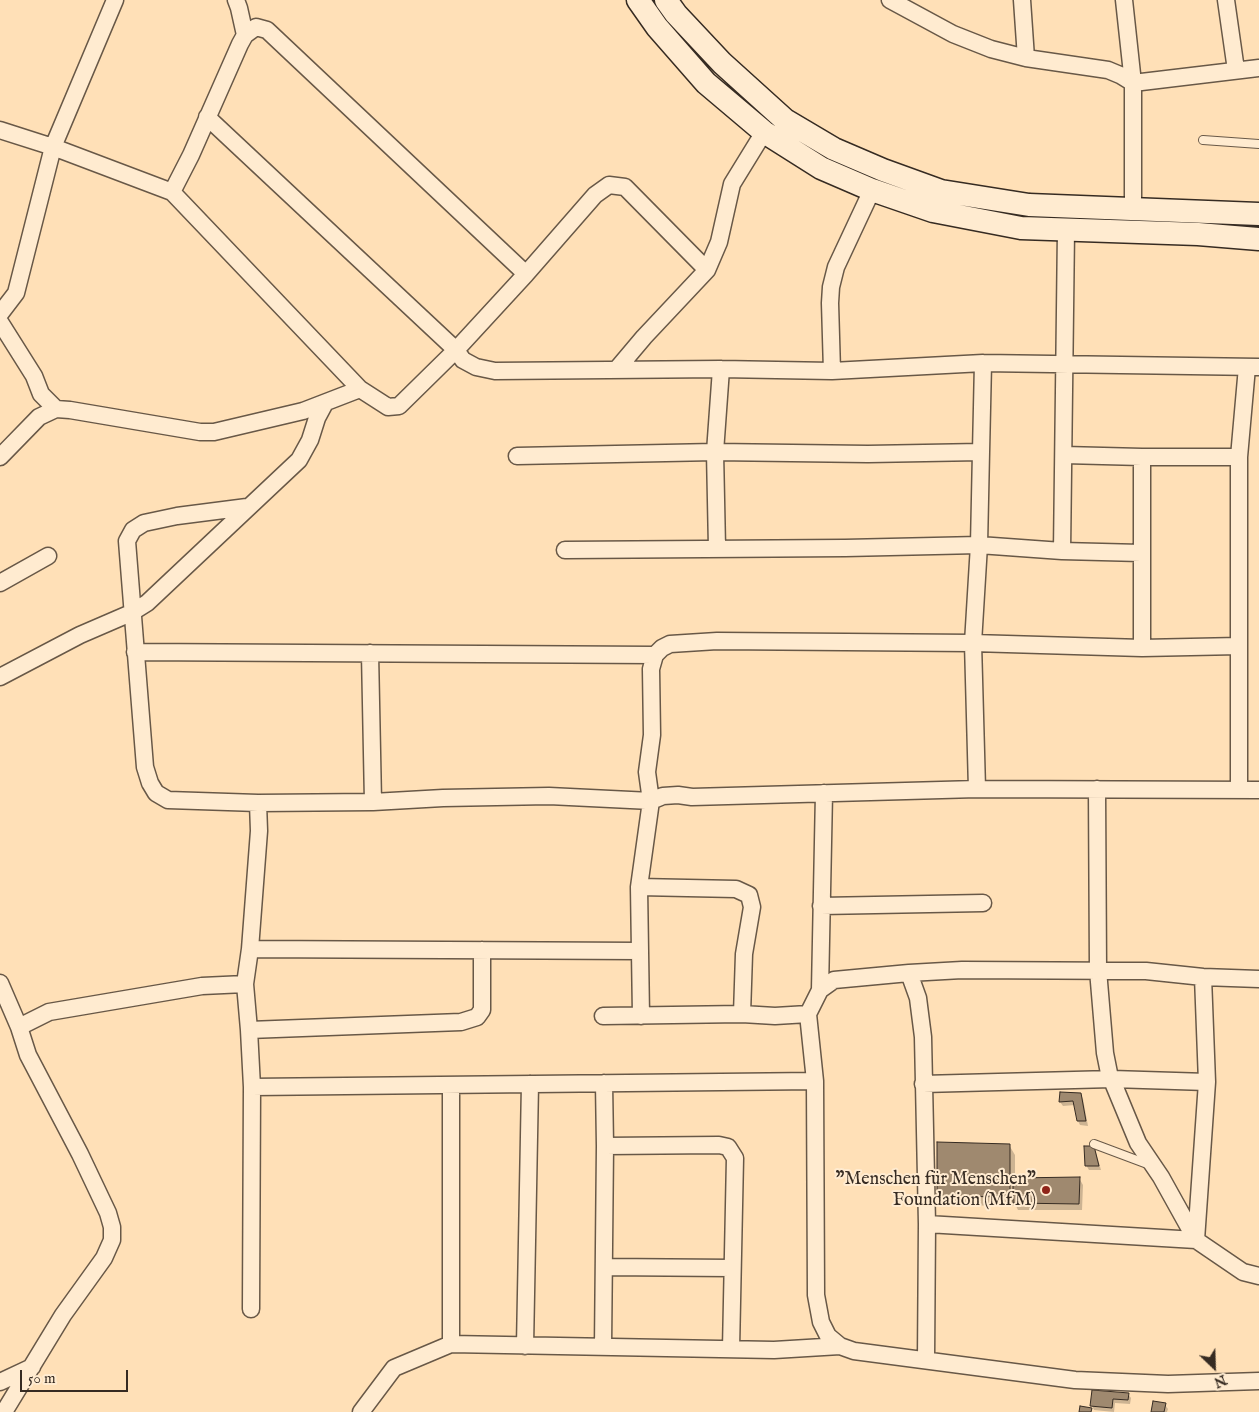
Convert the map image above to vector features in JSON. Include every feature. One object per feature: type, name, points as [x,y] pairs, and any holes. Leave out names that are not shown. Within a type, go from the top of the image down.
[{"type":"main road","points":[[638,0],[657,27],[706,83],[764,132],[821,168],[872,190],[933,211],[965,205],[1028,205],[1259,214]]},
{"type":"main road","points":[[666,0],[676,14],[722,63],[785,120],[834,149],[883,170],[941,190],[965,205],[1021,228],[1198,234],[1259,239]]},
{"type":"street","points":[[0,314],[16,293],[53,147],[115,0]]},
{"type":"street","points":[[236,0],[245,35]]},
{"type":"street","points":[[890,0],[954,34],[991,49],[1026,58],[1108,70],[1133,83],[1259,68]]},
{"type":"street","points":[[1022,0],[1026,58]]},
{"type":"street","points":[[1124,0],[1133,83],[1134,209]]},
{"type":"street","points":[[1226,0],[1236,70]]},
{"type":"street","points":[[172,192],[245,35],[256,27],[267,30],[526,274]]},
{"type":"street","points":[[208,117],[456,350],[463,360],[476,367],[494,372],[721,369],[832,371],[983,363],[1253,367],[1238,457],[1239,789]]},
{"type":"street","points":[[0,130],[53,147],[172,192],[360,389],[388,407],[399,406],[456,350],[526,274],[595,194],[609,185],[625,187],[707,270]]},
{"type":"street","points":[[618,370],[644,337],[707,270],[719,242],[732,184],[764,132]]},
{"type":"street","points":[[832,371],[831,287],[836,267],[872,190]]},
{"type":"street","points":[[1062,551],[1066,230]]},
{"type":"street","points":[[0,322],[34,376],[41,394],[56,409]]},
{"type":"street","points":[[977,789],[973,643],[979,545],[983,363]]},
{"type":"street","points":[[717,548],[715,452],[721,369]]},
{"type":"street","points":[[0,457],[39,417],[56,409],[200,432],[214,432],[303,411],[360,389]]},
{"type":"street","points":[[0,677],[80,634],[131,613],[147,603],[299,460],[310,440],[317,418],[325,403]]},
{"type":"street","points":[[517,456],[715,452],[868,454],[980,452]]},
{"type":"street","points":[[1064,455],[1238,457]]},
{"type":"street","points":[[1142,457],[1142,648]]},
{"type":"street","points":[[247,508],[177,516],[144,523],[133,530],[127,541],[144,767],[156,793],[168,800],[258,803],[372,802],[444,798],[548,796],[651,801],[663,796],[678,795],[692,797],[977,789],[1259,790]]},
{"type":"street","points":[[565,550],[979,545],[1062,551],[1141,553]]},
{"type":"street","points":[[0,583],[48,556]]},
{"type":"street","points":[[641,1016],[639,887],[651,801],[648,765],[652,735],[651,669],[655,655],[662,648],[670,644],[718,641],[973,643],[1142,648],[1239,646]]},
{"type":"street","points":[[135,652],[655,655]]},
{"type":"street","points":[[370,654],[372,802]]},
{"type":"street","points":[[1097,789],[1098,970],[1104,1053],[1112,1079],[1138,1142],[1154,1166],[1196,1240],[1243,1272],[1259,1276]]},
{"type":"street","points":[[824,793],[820,990],[808,1014],[814,1081],[816,1296],[821,1322],[828,1336],[840,1346],[854,1351],[1075,1380],[1168,1384],[1259,1381]]},
{"type":"street","points":[[251,1309],[252,1086],[250,1030],[245,984],[250,949],[259,831],[258,803]]},
{"type":"street","points":[[639,887],[736,889],[749,895],[752,907],[744,954],[742,1014]]},
{"type":"street","points":[[821,906],[983,903]]},
{"type":"street","points":[[250,949],[640,951]]},
{"type":"street","points":[[250,1030],[461,1022],[477,1018],[482,1010],[482,950]]},
{"type":"street","points":[[820,990],[834,980],[909,972],[962,970],[1146,971],[1203,977],[1259,979]]},
{"type":"street","points":[[909,972],[918,998],[923,1037],[927,1224],[926,1360]]},
{"type":"street","points":[[1196,1240],[1207,1082],[1203,977]]},
{"type":"street","points":[[0,984],[19,1027],[28,1055],[80,1154],[108,1213],[112,1227],[112,1240],[104,1258],[63,1315],[4,1412]]},
{"type":"street","points":[[19,1027],[49,1012],[58,1010],[202,986],[245,984]]},
{"type":"street","points":[[603,1016],[742,1014],[775,1016],[808,1014]]},
{"type":"street","points":[[923,1084],[1112,1079],[1207,1082]]},
{"type":"street","points":[[252,1086],[814,1081]]},
{"type":"street","points":[[603,1347],[604,1083]]},
{"type":"street","points":[[525,1346],[530,1084]]},
{"type":"street","points":[[451,1085],[451,1344]]},
{"type":"street","points":[[605,1146],[719,1145],[728,1147],[734,1158],[731,1350]]},
{"type":"street","points":[[927,1224],[1196,1240]]},
{"type":"street","points":[[604,1267],[732,1268]]},
{"type":"street","points":[[361,1412],[394,1368],[451,1344],[731,1350],[774,1350],[840,1346]]},
{"type":"street","points":[[0,1382],[32,1367]]},
{"type":"lane","points":[[1203,140],[1259,144]]},
{"type":"lane","points":[[1094,1144],[1154,1166]]},
{"type":"building","points":[[1060,1092],[1081,1093],[1086,1121],[1077,1121],[1073,1101],[1059,1102]]},
{"type":"building","points":[[937,1142],[1010,1144],[1010,1197],[937,1196]]},
{"type":"building","points":[[1084,1146],[1094,1146],[1099,1166],[1085,1166]]},
{"type":"building","name":"\"Menschen für Menschen\" Foundation (MfM)","points":[[1080,1177],[1079,1204],[1013,1203],[1013,1178]]},
{"type":"building","points":[[1092,1390],[1129,1393],[1128,1400],[1113,1399],[1112,1408],[1090,1406]]},
{"type":"building","points":[[1153,1401],[1166,1403],[1164,1412],[1151,1412]]},
{"type":"building","points":[[1080,1406],[1092,1408],[1091,1412],[1079,1412]]},
{"type":"place","name":"\"Menschen für Menschen\" Foundation (MfM)","points":[[1046,1190]]}]
